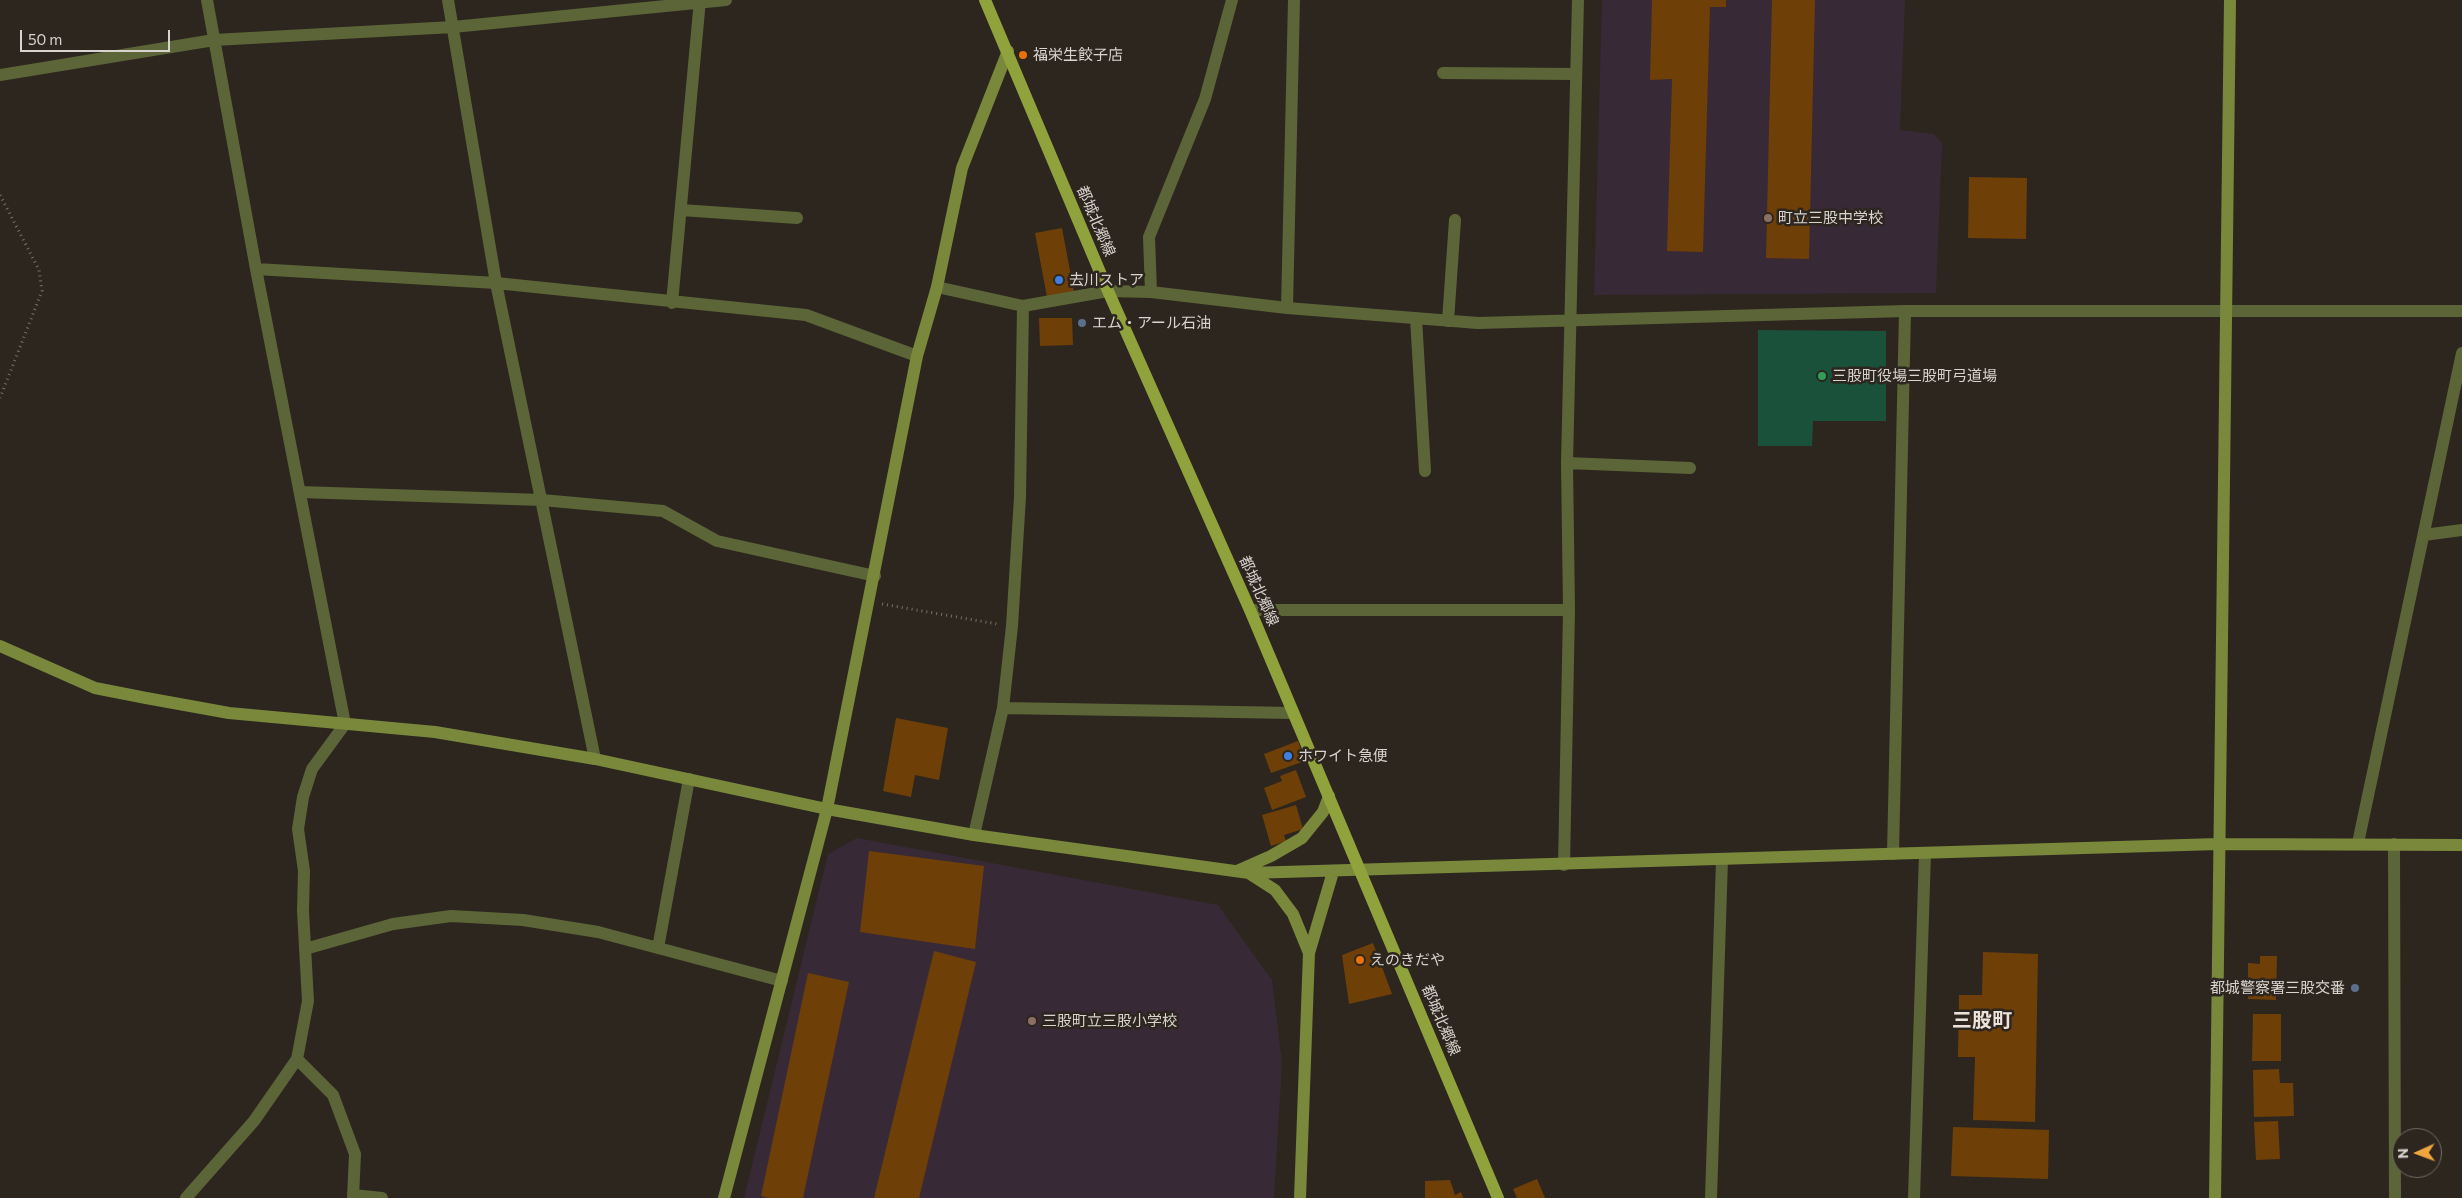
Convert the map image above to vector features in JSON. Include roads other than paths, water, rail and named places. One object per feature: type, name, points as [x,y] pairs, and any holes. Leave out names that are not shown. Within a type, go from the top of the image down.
[{"type":"main road","name":"都城北郷線","points":[[985,0],[1108,291],[1250,610],[1498,1198]]},
{"type":"street","points":[[186,1198],[254,1121],[297,1059],[308,1002],[304,871],[298,829],[303,797],[312,768],[345,724],[256,269],[207,0]]},
{"type":"street","points":[[448,0],[496,283],[595,759]]},
{"type":"street","points":[[0,75],[214,40],[453,27],[726,0]]},
{"type":"street","points":[[1151,292],[1150,237],[1206,99],[1232,0]]},
{"type":"street","points":[[1287,308],[1294,0]]},
{"type":"street","points":[[1564,865],[1568,610],[1567,463],[1578,0]]},
{"type":"street","points":[[2215,1198],[2230,0]]},
{"type":"street","points":[[672,303],[701,1]]},
{"type":"street","points":[[724,1198],[827,809],[875,576],[917,356],[937,287],[962,168],[1008,51]]},
{"type":"street","points":[[1443,73],[1576,74]]},
{"type":"street","points":[[681,210],[797,218]]},
{"type":"street","points":[[1448,321],[1455,220]]},
{"type":"street","points":[[256,269],[496,283],[672,303],[806,315],[917,356]]},
{"type":"street","points":[[937,287],[1023,306],[1108,291],[1151,292],[1287,308],[1478,323],[1905,311],[2462,311]]},
{"type":"street","points":[[974,835],[1004,708],[1012,626],[1020,497],[1023,306]]},
{"type":"street","points":[[1893,854],[1905,311]]},
{"type":"street","points":[[1416,318],[1425,471]]},
{"type":"street","points":[[2358,843],[2462,352]]},
{"type":"street","points":[[1567,463],[1690,468]]},
{"type":"street","points":[[300,492],[542,500],[663,511],[717,541],[875,576]]},
{"type":"street","points":[[2424,535],[2462,530]]},
{"type":"street","points":[[1250,610],[1568,610]]},
{"type":"street","points":[[0,646],[95,688],[229,713],[435,732],[595,759],[827,809],[974,835],[1249,874],[2218,844],[2358,843],[2462,845]]},
{"type":"street","points":[[1004,708],[1293,713]]},
{"type":"street","points":[[658,948],[689,779]]},
{"type":"street","points":[[1235,872],[1271,856],[1302,838],[1323,812],[1329,796]]},
{"type":"street","points":[[2394,844],[2395,1198]]},
{"type":"street","points":[[1914,1198],[1925,853]]},
{"type":"street","points":[[1711,1198],[1722,860]]},
{"type":"street","points":[[1300,1198],[1309,953],[1333,872]]},
{"type":"street","points":[[1249,874],[1275,890],[1280,896],[1293,914],[1309,953]]},
{"type":"street","points":[[305,949],[393,924],[451,916],[523,920],[598,932],[782,981]]},
{"type":"street","points":[[297,1059],[333,1095],[355,1154],[353,1196],[382,1198]]},
{"type":"place","name":"福栄生餃子店","points":[[1023,55]]},
{"type":"place","name":"町立三股中学校","points":[[1768,218]]},
{"type":"place","name":"去川ストア","points":[[1059,280]]},
{"type":"place","name":"エム・アール石油","points":[[1082,323]]},
{"type":"place","name":"三股町役場三股町弓道場","points":[[1822,376]]},
{"type":"place","name":"ホワイト急便","points":[[1288,756]]},
{"type":"place","name":"えのきだや","points":[[1360,960]]},
{"type":"place","name":"都城警察署三股交番","points":[[2355,988]]},
{"type":"place","name":"三股町立三股小学校","points":[[1032,1021]]},
{"type":"district","name":"三股町","points":[[1982,1020]]}]
